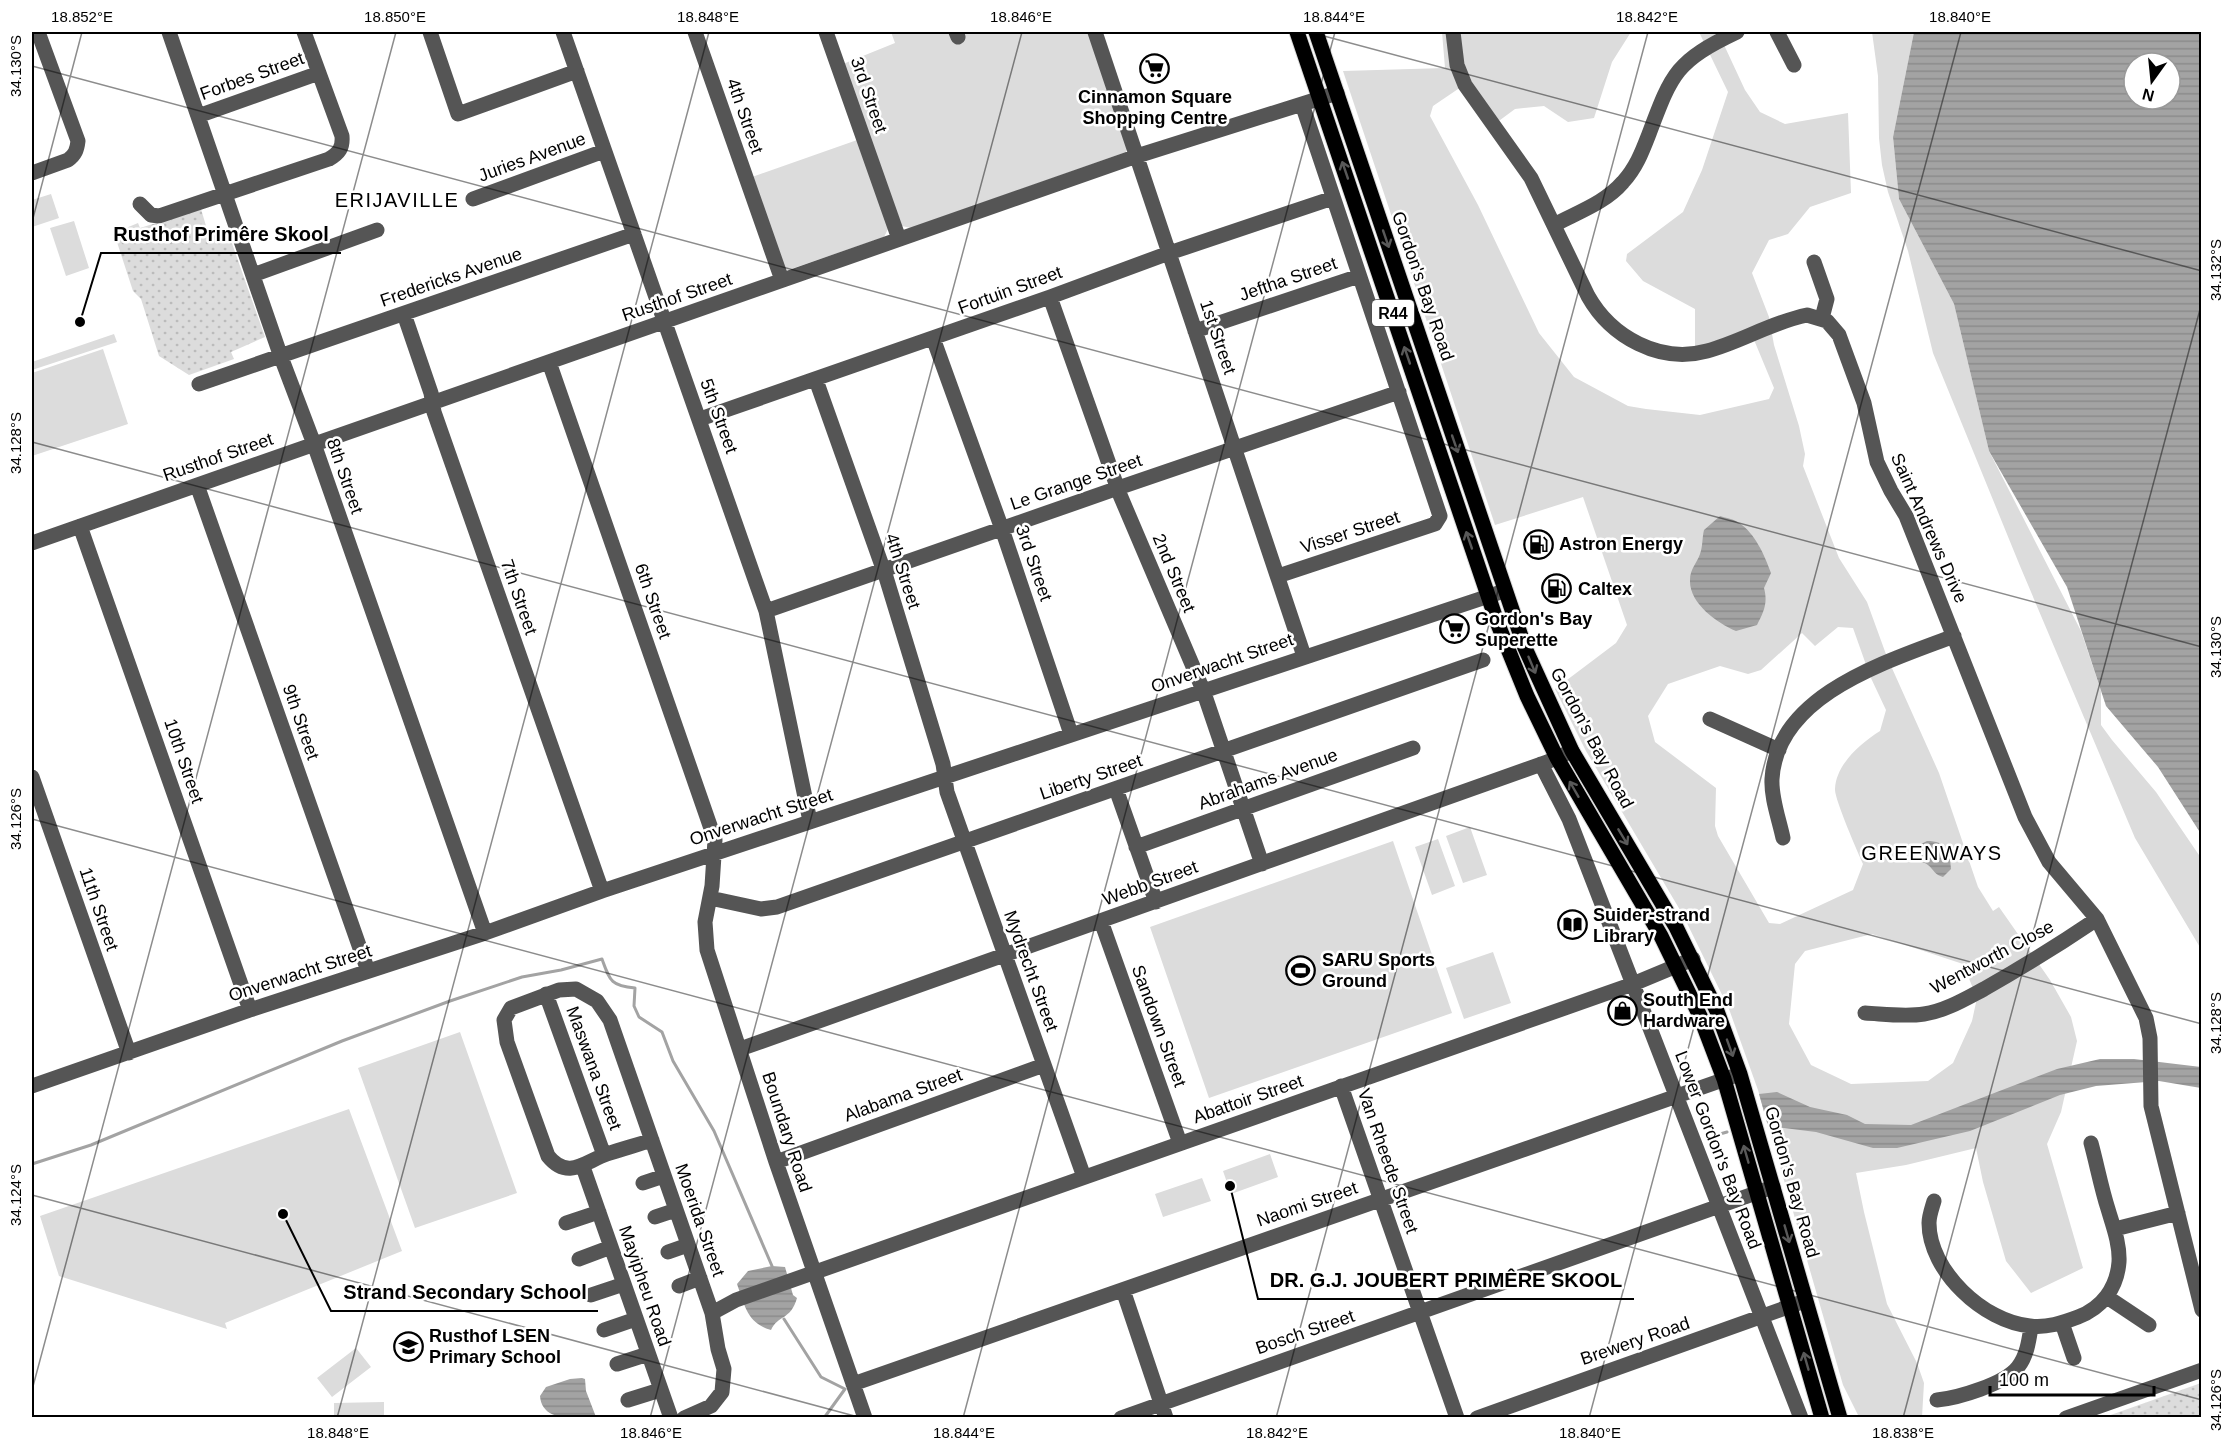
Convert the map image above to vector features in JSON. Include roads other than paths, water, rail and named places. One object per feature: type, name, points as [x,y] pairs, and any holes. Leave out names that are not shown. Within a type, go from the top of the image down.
[{"type":"main road","name":"Gordon's Bay Road","points":[[1297,32],[1488,595],[1518,675],[1557,759],[1678,967],[1724,1079],[1822,1418]]},
{"type":"main road","name":"Gordon's Bay Road","points":[[1316,32],[1504,591],[1537,677],[1572,751],[1693,960],[1717,1011],[1740,1074],[1838,1410],[1845,1418]]},
{"type":"main road","points":[[1431,424],[1447,419]]},
{"type":"street","points":[[32,173],[68,160],[75,153],[78,141],[38,32]]},
{"type":"street","name":"8th Street","points":[[169,32],[280,357],[314,444],[486,933]]},
{"type":"street","points":[[140,204],[151,214],[159,216],[329,159],[340,149],[342,136],[304,32]]},
{"type":"street","points":[[431,32],[458,114],[577,71]]},
{"type":"street","name":"5th Street","points":[[563,32],[766,611],[810,821]]},
{"type":"street","name":"4th Street","points":[[695,32],[782,280]]},
{"type":"street","name":"3rd Street","points":[[826,32],[899,239]]},
{"type":"street","name":"1st Street","points":[[1095,32],[1304,656]]},
{"type":"street","points":[[1453,32],[1457,65],[1465,85],[1531,177],[1596,310],[1615,330],[1645,347],[1670,353],[1695,353],[1707,351],[1802,316],[1822,318],[1827,299],[1814,262]]},
{"type":"street","points":[[1554,225],[1599,202],[1624,182],[1641,155],[1665,93],[1677,72],[1698,51],[1737,32]]},
{"type":"street","points":[[1777,32],[1794,65]]},
{"type":"street","name":"Forbes Street","points":[[198,116],[319,73]]},
{"type":"street","name":"Rusthof Street","points":[[32,543],[1137,156],[1337,93]]},
{"type":"street","points":[[1302,104],[1399,392]]},
{"type":"street","name":"Juries Avenue","points":[[472,199],[604,151]]},
{"type":"street","name":"Fortuin Street","points":[[700,419],[816,380],[1169,253],[1333,198]]},
{"type":"street","points":[[253,275],[377,230]]},
{"type":"street","name":"Fredericks Avenue","points":[[199,384],[634,234]]},
{"type":"street","name":"Jeftha Street","points":[[1196,331],[1359,276]]},
{"type":"street","name":"2nd Street","points":[[1050,297],[1118,488],[1203,690],[1262,864]]},
{"type":"street","name":"7th Street","points":[[404,314],[434,412],[602,891]]},
{"type":"street","name":"Saint Andrews Drive","points":[[1822,318],[1832,325],[1839,335],[1864,403],[1877,462],[1906,516],[2033,834],[2055,870],[2097,919],[2146,1018],[2150,1038],[2152,1113],[2202,1310]]},
{"type":"street","name":"3rd Street","points":[[933,338],[1002,529],[1071,734]]},
{"type":"street","name":"6th Street","points":[[549,362],[716,840],[714,854]]},
{"type":"street","name":"4th Street","points":[[816,380],[883,570],[943,764],[944,777]]},
{"type":"street","name":"Le Grange Street","points":[[766,611],[1399,392]]},
{"type":"street","name":"Visser Street","points":[[1278,576],[1435,524],[1440,519],[1440,512],[1399,392]]},
{"type":"street","name":"9th Street","points":[[197,485],[368,971]]},
{"type":"street","name":"10th Street","points":[[80,526],[250,1010]]},
{"type":"street","name":"Onverwacht Street","points":[[32,1086],[810,821],[1504,591]]},
{"type":"street","points":[[1783,838],[1772,788],[1773,771],[1779,750],[1794,724],[1829,692],[1887,662],[1954,636]]},
{"type":"street","name":"Liberty Street","points":[[710,898],[761,909],[777,908],[1483,660]]},
{"type":"street","points":[[1710,719],[1779,750]]},
{"type":"street","name":"Abrahams Avenue","points":[[1136,847],[1413,748]]},
{"type":"street","name":"Webb Street","points":[[740,1049],[1557,759],[1572,751]]},
{"type":"street","name":"Lower Gordon's Bay Road","points":[[1541,764],[1569,819],[1801,1418]]},
{"type":"street","name":"11th Street","points":[[32,777],[129,1053]]},
{"type":"street","name":"Mydrecht Street","points":[[944,777],[964,842],[1084,1177]]},
{"type":"street","points":[[1116,789],[1156,902]]},
{"type":"street","name":"Boundary Road","points":[[714,854],[710,898],[705,922],[707,950],[776,1162],[865,1418]]},
{"type":"street","name":"Wentworth Close","points":[[1864,1012],[1911,1015],[1940,1010],[2030,963],[2097,919]]},
{"type":"street","name":"Sandown Street","points":[[1101,921],[1180,1143]]},
{"type":"street","name":"Abattoir Street","points":[[712,1313],[740,1298],[790,1280],[1633,984],[1693,960]]},
{"type":"street","name":"Moerida Street","points":[[583,1167],[566,1168],[552,1161],[548,1156],[504,1030],[504,1020],[511,1008],[567,988],[576,989],[591,996],[603,1007],[610,1020],[712,1313],[724,1369],[722,1392],[711,1406],[684,1418]]},
{"type":"street","name":"Maswana Street","points":[[546,994],[604,1155]]},
{"type":"street","name":"Alabama Street","points":[[776,1162],[1044,1065]]},
{"type":"street","name":"Naomi Street","points":[[853,1384],[1740,1074]]},
{"type":"street","name":"Van Rheede Street","points":[[1341,1086],[1457,1418]]},
{"type":"street","points":[[583,1167],[604,1155],[652,1140]]},
{"type":"street","points":[[1934,1201],[1929,1223],[1931,1237],[1938,1258],[1949,1276],[1990,1314],[2009,1322],[2031,1327],[2062,1323],[2087,1313],[2107,1297],[2115,1281],[2119,1264],[2115,1229],[2091,1143]]},
{"type":"street","name":"Mayipheu Road","points":[[583,1167],[671,1418]]},
{"type":"street","points":[[643,1183],[664,1176]]},
{"type":"street","name":"Bosch Street","points":[[1121,1418],[1164,1410],[1420,1312],[1773,1187]]},
{"type":"street","points":[[655,1217],[676,1210]]},
{"type":"street","points":[[567,1223],[599,1212]]},
{"type":"street","points":[[2115,1229],[2178,1213]]},
{"type":"street","points":[[668,1252],[688,1245]]},
{"type":"street","points":[[579,1259],[611,1247]]},
{"type":"street","points":[[679,1286],[700,1278]]},
{"type":"street","points":[[591,1295],[624,1284]]},
{"type":"street","points":[[1123,1290],[1164,1410]]},
{"type":"street","points":[[2107,1297],[2149,1325]]},
{"type":"street","name":"Brewery Road","points":[[1477,1418],[1806,1300]]},
{"type":"street","points":[[604,1330],[636,1319]]},
{"type":"street","points":[[2062,1323],[2074,1358]]},
{"type":"street","points":[[1937,1400],[1953,1398],[2013,1373],[2022,1361],[2031,1327]]},
{"type":"street","points":[[617,1365],[648,1354]]},
{"type":"street","points":[[2066,1418],[2202,1370]]},
{"type":"street","points":[[628,1400],[660,1390]]},
{"type":"waterway","points":[[32,1164],[91,1145],[342,1041],[450,1001],[522,977],[602,959],[612,981],[621,986],[635,988],[634,1006],[639,1017],[662,1032],[673,1061],[714,1131],[772,1266]]},
{"type":"waterway","points":[[1720,1134],[1727,1132]]},
{"type":"waterway","points":[[784,1319],[821,1377],[845,1389],[824,1418]]},
{"type":"place","name":"Cinnamon Square Shopping Centre","points":[[1155,68]]},
{"type":"place","name":"Rusthof Primêre Skool","points":[[80,322]]},
{"type":"place","name":"Astron Energy","points":[[1538,544]]},
{"type":"place","name":"Caltex","points":[[1557,589]]},
{"type":"place","name":"Gordon's Bay Superette","points":[[1454,629]]},
{"type":"place","name":"Suider-strand Library","points":[[1572,925]]},
{"type":"place","name":"SARU Sports Ground","points":[[1301,970]]},
{"type":"place","name":"South End Hardware","points":[[1622,1010]]},
{"type":"place","name":"DR. G.J. JOUBERT PRIMÊRE SKOOL","points":[[1230,1186]]},
{"type":"place","name":"Strand Secondary School","points":[[283,1214]]},
{"type":"place","name":"Rusthof LSEN Primary School","points":[[408,1346]]},
{"type":"district","name":"ERIJAVILLE","points":[[397,200]]},
{"type":"district","name":"GREENWAYS","points":[[1932,853]]}]
